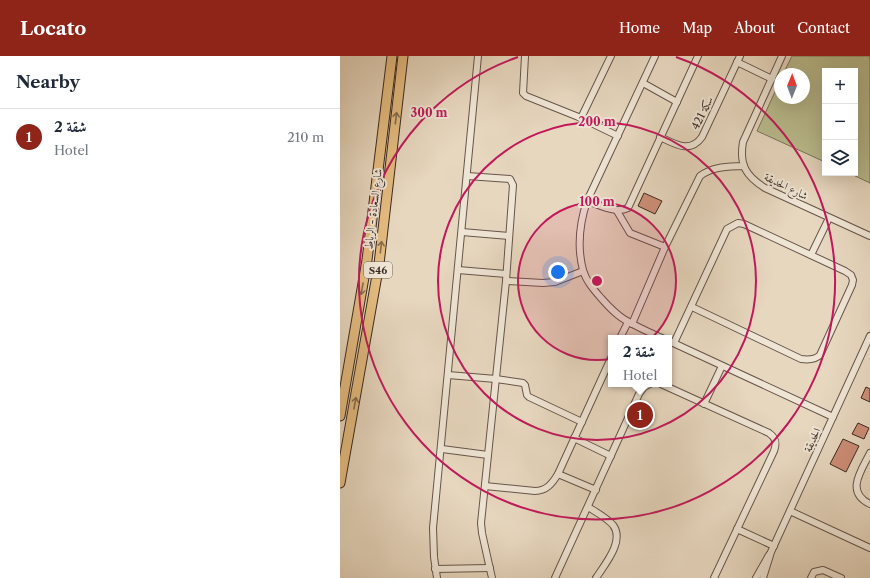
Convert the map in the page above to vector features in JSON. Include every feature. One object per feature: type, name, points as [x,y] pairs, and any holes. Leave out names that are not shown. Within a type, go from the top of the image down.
[{"type":"highway","name":"شارع السعادة - الرباط","points":[[340,416],[367,260],[392,56]]},
{"type":"highway","name":"شارع السعادة - الرباط","points":[[340,483],[379,264],[403,56]]},
{"type":"street","points":[[437,578],[433,547],[434,528],[478,56]]},
{"type":"street","points":[[525,56],[523,93],[526,96],[581,118],[618,136]]},
{"type":"street","points":[[581,118],[611,56]]},
{"type":"street","points":[[655,56],[587,201],[582,215],[580,231],[583,271],[592,286],[612,310],[630,323],[656,335]]},
{"type":"street","points":[[587,201],[617,211],[623,211],[628,208],[698,56]]},
{"type":"street","points":[[622,335],[630,323],[664,247],[700,176],[714,168],[744,166],[741,155],[743,142],[782,56]]},
{"type":"street","points":[[739,59],[772,78]]},
{"type":"street","name":"سكة 421","points":[[660,137],[682,146],[688,146],[698,142],[702,137],[739,59]]},
{"type":"street","points":[[643,83],[677,102]]},
{"type":"street","name":"شارع الحديقة","points":[[744,166],[751,178],[765,188],[870,236]]},
{"type":"street","points":[[467,176],[510,179],[512,182],[510,236],[506,282],[481,528],[492,578]]},
{"type":"street","points":[[617,211],[630,233],[664,247]]},
{"type":"street","points":[[811,255],[829,218]]},
{"type":"street","points":[[672,340],[692,307],[727,229],[738,223],[744,224],[811,255],[851,275],[853,280],[820,355],[816,358],[806,360],[692,307]]},
{"type":"street","points":[[462,232],[510,236]]},
{"type":"street","points":[[458,270],[506,274]]},
{"type":"street","points":[[506,282],[555,282],[583,271]]},
{"type":"street","name":"الحديقة","points":[[756,578],[790,511],[870,336]]},
{"type":"street","points":[[672,342],[833,417]]},
{"type":"street","points":[[485,486],[540,491],[552,484],[608,365]]},
{"type":"street","points":[[704,404],[722,366]]},
{"type":"street","points":[[448,375],[523,383],[529,397],[582,422]]},
{"type":"street","points":[[555,578],[639,394],[644,387]]},
{"type":"street","points":[[667,387],[768,433],[773,436],[775,440],[776,446],[774,451],[714,578]]},
{"type":"street","points":[[574,438],[611,456]]},
{"type":"street","points":[[442,449],[488,455]]},
{"type":"street","points":[[870,453],[857,479],[856,491],[858,496],[870,504]]},
{"type":"street","points":[[558,474],[596,490]]},
{"type":"street","points":[[588,507],[612,524],[617,536],[616,545],[596,578]]},
{"type":"street","points":[[790,511],[870,548]]},
{"type":"street","points":[[737,529],[772,549]]},
{"type":"street","name":"الحديقة","points":[[763,578],[772,549]]},
{"type":"street","points":[[435,569],[490,568]]},
{"type":"street","points":[[811,578],[814,572],[823,570],[841,578]]},
{"type":"green space","points":[[792,56],[870,56],[870,183],[855,176],[858,176],[858,68],[822,68],[822,161],[757,131],[774,94],[774,104],[810,104],[810,68],[786,68]]},
{"type":"building","points":[[644,193],[662,201],[655,214],[638,206]]},
{"type":"building","points":[[866,387],[870,389],[870,402],[861,398]]},
{"type":"building","points":[[858,423],[869,428],[864,439],[852,434]]},
{"type":"building","points":[[843,439],[859,446],[846,472],[830,464]]},
{"type":"place","name":"شقة 2","points":[[640,415]]}]
